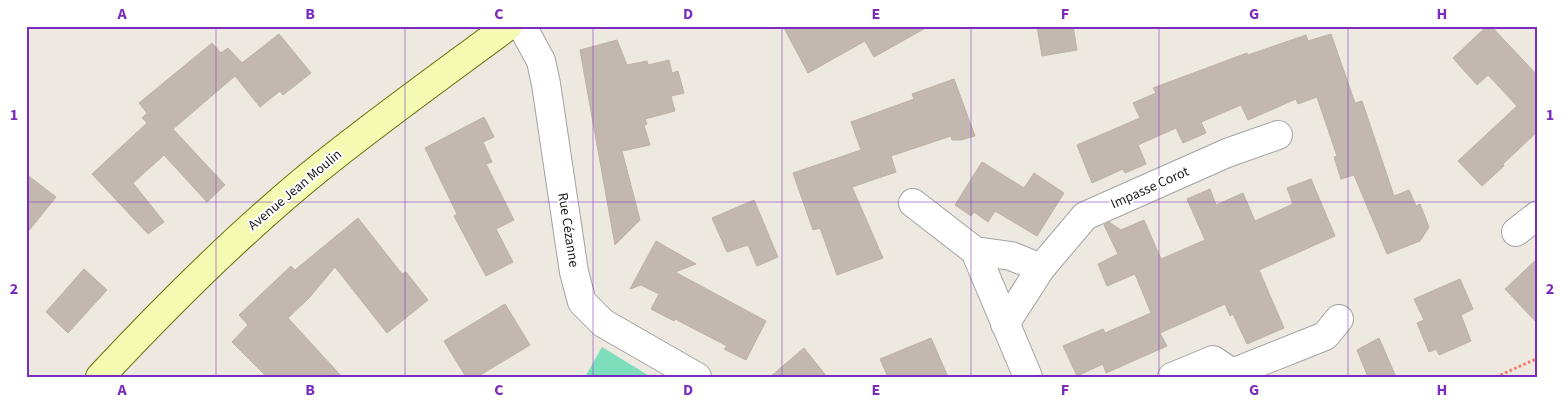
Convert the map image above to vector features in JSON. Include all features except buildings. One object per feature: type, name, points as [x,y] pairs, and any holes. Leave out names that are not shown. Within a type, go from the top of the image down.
[{"type":"main road","name":"Avenue Jean Moulin","points":[[100,377],[144,330],[236,240],[315,172],[508,26]]},
{"type":"street","name":"Rue Cézanne","points":[[522,26],[541,62],[548,94],[574,272],[582,302],[603,323],[697,377]]},
{"type":"street","name":"Impasse Corot","points":[[1005,324],[1041,268],[1086,216],[1228,154],[1278,135]]},
{"type":"street","points":[[913,203],[975,251],[1028,377]]},
{"type":"street","points":[[1516,232],[1538,215]]},
{"type":"street","points":[[975,251],[1012,256],[1041,268]]},
{"type":"street","points":[[1172,377],[1213,360],[1232,374],[1325,336],[1339,319]]},
{"type":"path","points":[[1496,377],[1538,358]]},
{"type":"green space","points":[[602,347],[651,377],[585,377]]}]
